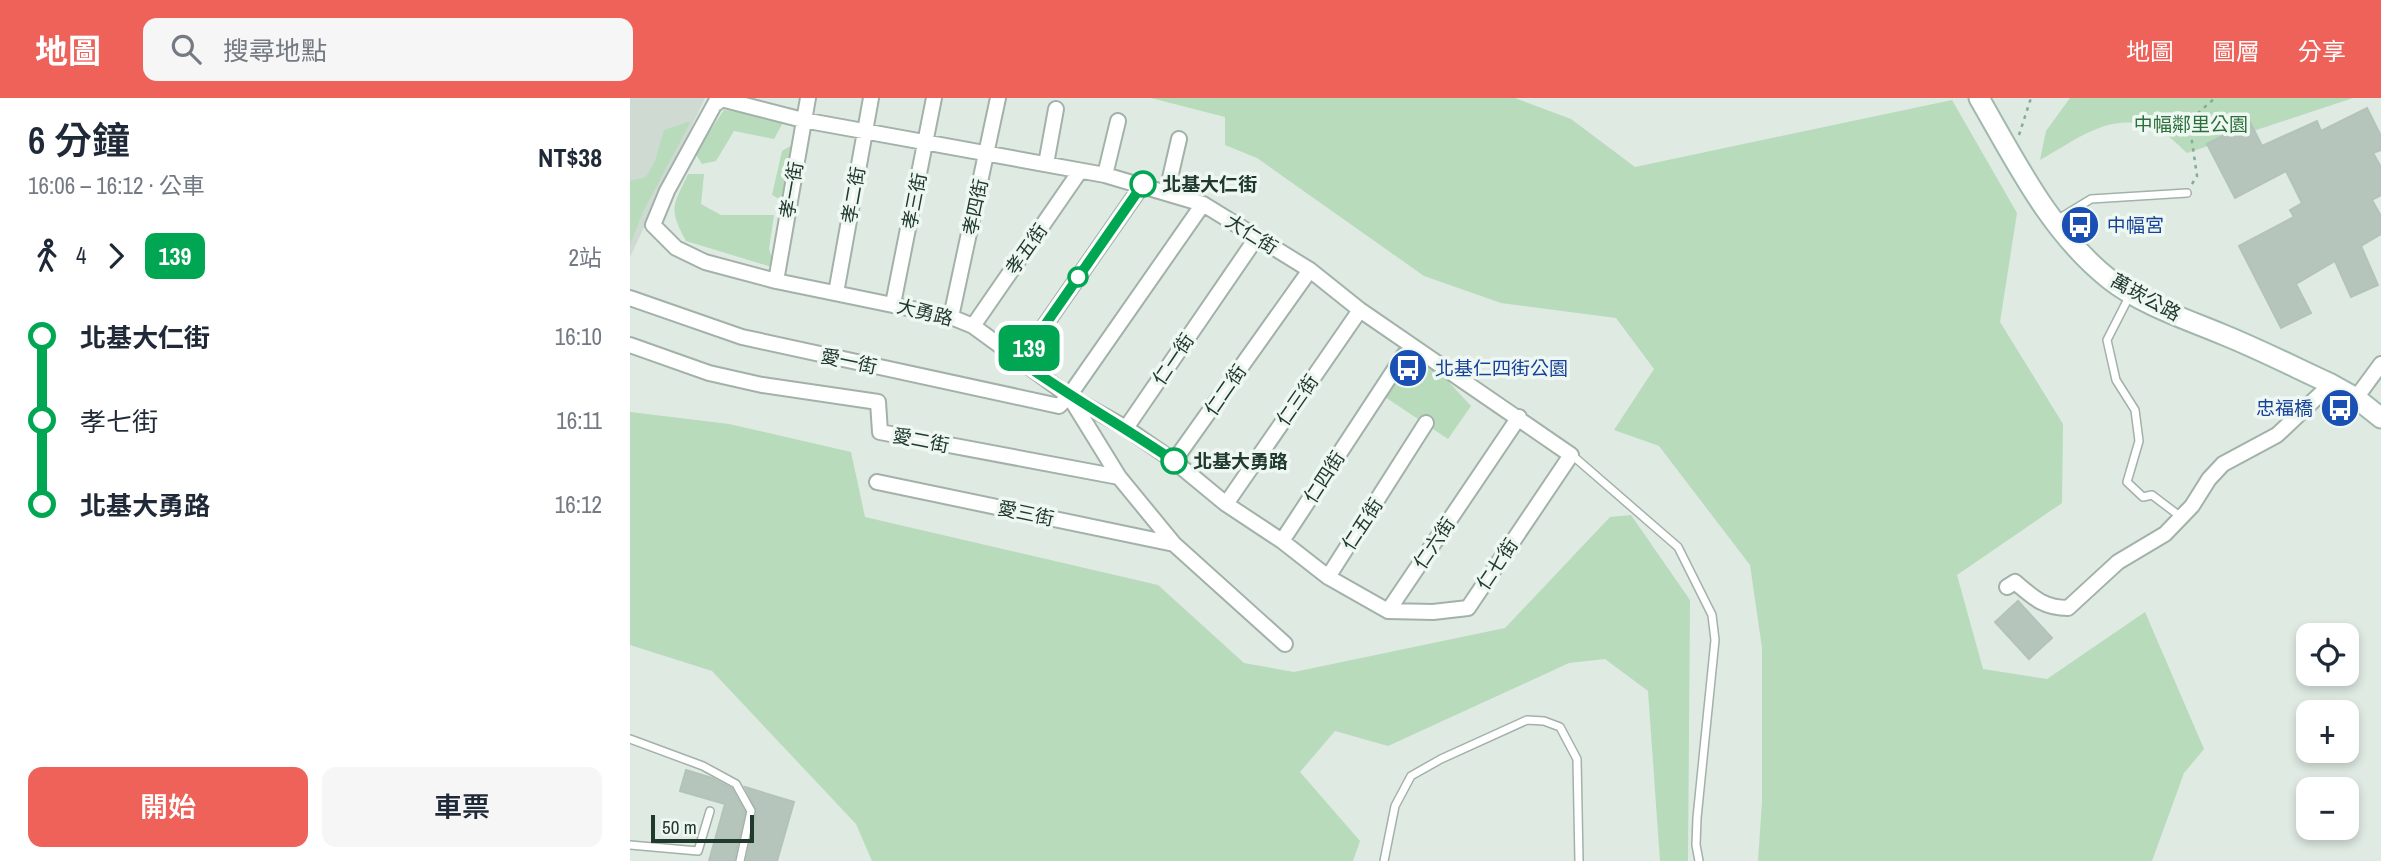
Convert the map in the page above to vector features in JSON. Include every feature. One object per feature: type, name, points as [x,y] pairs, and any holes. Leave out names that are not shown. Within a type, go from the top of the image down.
[{"type":"street","name":"孝一街","points":[[776,281],[808,98]]},
{"type":"street","name":"孝二街","points":[[836,293],[871,98]]},
{"type":"street","name":"孝三街","points":[[893,304],[934,98]]},
{"type":"street","name":"孝四街","points":[[951,317],[998,98]]},
{"type":"street","name":"萬崁公路","points":[[1979,98],[2010,156],[2055,221],[2110,279],[2131,293],[2332,384],[2356,398],[2381,418]]},
{"type":"street","name":"大仁街","points":[[718,101],[721,99],[803,120],[864,129],[986,155],[1105,175],[1167,191],[1203,204],[1310,270],[1360,310],[1571,455]]},
{"type":"street","name":"大勇路","points":[[718,101],[667,191],[653,225],[676,248],[705,262],[776,281],[951,317],[973,326],[1069,396],[1118,477],[1174,544],[1285,644]]},
{"type":"street","points":[[1046,164],[1056,109]]},
{"type":"street","points":[[1105,175],[1118,121]]},
{"type":"street","points":[[1167,191],[1179,139]]},
{"type":"street","name":"孝五街","points":[[973,326],[1080,171]]},
{"type":"street","points":[[1020,361],[1143,184]]},
{"type":"street","points":[[1203,204],[1069,396],[1126,428],[1174,461],[1226,504],[1282,541],[1328,577],[1388,611]]},
{"type":"street","name":"仁一街","points":[[1126,428],[1257,237]]},
{"type":"street","name":"仁二街","points":[[1174,461],[1310,270]]},
{"type":"street","name":"愛一街","points":[[630,298],[741,337],[1059,407],[1069,396]]},
{"type":"street","name":"仁三街","points":[[1226,504],[1360,310]]},
{"type":"street","name":"愛二街","points":[[630,345],[722,376],[762,385],[878,402],[880,432],[1118,477]]},
{"type":"street","name":"仁四街","points":[[1282,541],[1404,355]]},
{"type":"street","points":[[2356,398],[2381,363]]},
{"type":"street","points":[[2007,587],[2015,582],[2039,603],[2053,608],[2067,608],[2118,562],[2165,534],[2182,517],[2223,464],[2277,435],[2332,384]]},
{"type":"street","name":"仁六街","points":[[1388,611],[1519,417]]},
{"type":"street","name":"仁五街","points":[[1328,577],[1426,423]]},
{"type":"street","name":"仁七街","points":[[1388,611],[1433,612],[1468,608],[1571,455]]},
{"type":"street","name":"愛三街","points":[[877,482],[1174,544]]},
{"type":"lane","points":[[2055,221],[2091,199],[2187,193]]},
{"type":"lane","points":[[2131,293],[2107,340],[2116,380],[2135,410],[2139,441],[2127,482],[2143,497],[2152,495],[2182,517]]},
{"type":"lane","points":[[1571,455],[1678,547],[1712,615],[1715,640],[1697,818],[1696,845],[1699,861]]},
{"type":"lane","points":[[1384,861],[1395,806],[1411,776],[1441,759],[1527,720],[1544,721],[1559,727],[1577,759],[1580,861]]},
{"type":"lane","points":[[630,739],[703,766],[736,783],[751,811],[740,861]]},
{"type":"lane","points":[[630,845],[698,851],[710,811]]},
{"type":"path","points":[[2010,156],[2031,98]]},
{"type":"path","points":[[2187,193],[2197,176],[2189,121],[2215,98]]},
{"type":"shaded area","points":[[630,98],[705,98],[630,257]]},
{"type":"green space","points":[[1151,98],[1515,98],[1571,119],[1635,167],[1952,100],[2017,213],[2000,322],[2063,424],[2062,503],[1957,575],[1983,669],[2047,679],[2145,612],[2204,749],[2184,773],[2152,861],[1758,861],[1762,802],[1762,648],[1750,565],[1659,446],[1614,430],[1654,369],[1616,318],[1501,303],[1424,276],[1257,158],[1225,145],[1225,117]]},
{"type":"green space","name":"中幅鄰里公園","points":[[2070,98],[2353,98],[2187,153],[2157,129],[2125,122],[2110,124],[2082,136],[2040,160],[2046,131]]},
{"type":"green space","points":[[724,110],[785,119],[774,139],[734,131],[716,161],[702,164],[695,153]]},
{"type":"green space","points":[[691,121],[642,214],[630,245],[630,181],[646,177],[655,161],[664,130]]},
{"type":"green space","points":[[794,144],[781,200],[772,195],[782,151]]},
{"type":"green space","points":[[688,174],[704,174],[701,204],[721,215],[774,215],[769,249],[775,268],[686,241],[677,221],[675,207]]},
{"type":"green space","points":[[1404,334],[1471,406],[1448,439],[1379,393]]},
{"type":"green space","points":[[630,412],[729,424],[851,452],[865,517],[1158,585],[1244,663],[1294,672],[1505,628],[1610,517],[1631,515],[1690,600],[1688,861],[1660,861],[1648,691],[1605,659],[1569,663],[1388,746],[1335,731],[1300,772],[1360,841],[1353,861],[872,861],[856,824],[712,671],[630,645]]},
{"type":"building","points":[[2367,108],[2381,136],[2381,150],[2373,153],[2381,167],[2381,195],[2372,200],[2381,216],[2381,234],[2361,246],[2378,285],[2351,297],[2335,261],[2296,284],[2311,313],[2281,328],[2239,246],[2294,217],[2290,210],[2302,203],[2286,171],[2235,198],[2207,144],[2250,122],[2262,146],[2317,121],[2321,131]]},
{"type":"building","points":[[2018,601],[2052,638],[2029,659],[1995,622]]},
{"type":"building","points":[[686,770],[712,778],[732,789],[745,812],[734,861],[709,861],[725,804],[680,791]]},
{"type":"building","points":[[745,787],[794,802],[777,861],[746,861],[757,811]]},
{"type":"bus line","name":"139","points":[[1143,184],[1020,361],[1069,396],[1126,428],[1174,461]]},
{"type":"place","name":"北基大仁街","points":[[1143,184]]},
{"type":"place","name":"中幅宮","points":[[2080,225]]},
{"type":"place","name":"北基仁四街公園","points":[[1408,368]]},
{"type":"place","name":"忠福橋","points":[[2340,408]]},
{"type":"place","name":"北基大勇路","points":[[1174,461]]}]
